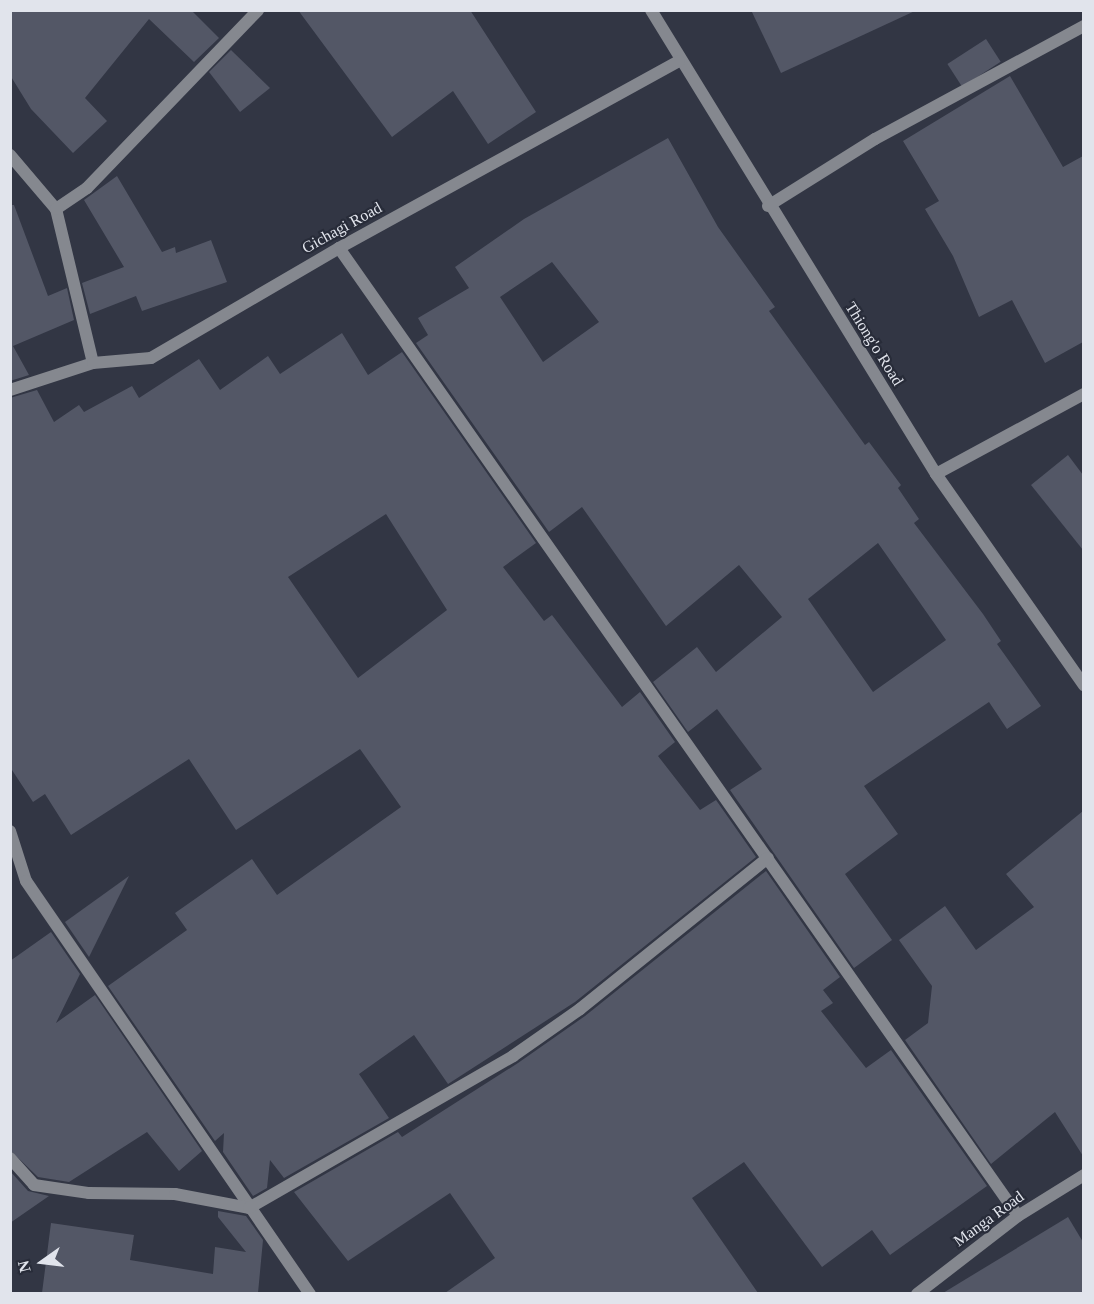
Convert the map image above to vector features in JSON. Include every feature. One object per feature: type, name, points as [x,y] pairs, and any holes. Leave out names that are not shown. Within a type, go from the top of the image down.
[{"type":"street","points":[[56,209],[87,188],[258,10]]},
{"type":"street","name":"Thiong'o Road","points":[[651,10],[679,61],[768,206],[936,474],[1083,685]]},
{"type":"street","points":[[768,206],[875,139],[1083,26]]},
{"type":"street","name":"Gichagi Road","points":[[10,390],[93,363],[151,358],[339,248],[679,61]]},
{"type":"street","points":[[10,155],[56,209],[93,363]]},
{"type":"street","points":[[339,248],[1018,1216]]},
{"type":"street","points":[[936,474],[1083,393]]},
{"type":"street","points":[[10,831],[26,881],[249,1208],[310,1293]]},
{"type":"street","points":[[10,1158],[34,1185],[89,1193],[175,1194],[249,1208],[513,1056],[580,1009],[768,858]]},
{"type":"street","name":"Manga Road","points":[[917,1293],[1018,1216],[1083,1175]]},
{"type":"building","points":[[10,10],[191,10],[219,38],[194,62],[149,19],[85,98],[107,121],[73,153],[31,109],[10,75]]},
{"type":"building","points":[[298,10],[470,10],[536,112],[488,144],[453,91],[392,137]]},
{"type":"building","points":[[751,10],[917,10],[781,73]]},
{"type":"building","points":[[986,39],[1001,62],[962,87],[947,64]]},
{"type":"building","points":[[231,50],[270,88],[240,112],[209,72]]},
{"type":"building","points":[[1010,76],[1063,167],[1083,156],[1083,342],[1045,363],[1012,300],[979,317],[953,256],[925,209],[939,201],[903,141]]},
{"type":"building","points":[[668,138],[718,227],[775,307],[769,311],[865,445],[869,442],[901,485],[898,488],[919,519],[914,523],[983,614],[1001,641],[997,644],[1041,706],[1007,729],[989,702],[864,786],[898,834],[845,874],[892,940],[854,968],[730,790],[762,769],[717,709],[688,732],[653,682],[697,647],[716,672],[782,617],[739,565],[666,626],[582,507],[549,532],[416,343],[428,335],[418,318],[469,288],[455,267],[524,219]],"holes":[[[552,262],[599,322],[543,362],[500,297]],[[878,543],[946,640],[873,692],[808,599]]]},
{"type":"building","points":[[117,176],[162,252],[175,247],[176,253],[211,240],[227,282],[142,311],[136,296],[90,314],[82,283],[124,267],[84,200]]},
{"type":"building","points":[[10,205],[14,205],[48,296],[67,288],[74,320],[13,346],[29,375],[10,381]]},
{"type":"building","points":[[342,333],[368,375],[402,352],[536,543],[503,567],[544,621],[552,615],[622,707],[640,692],[675,742],[658,756],[700,810],[716,800],[756,857],[575,1002],[448,1084],[414,1035],[359,1074],[389,1118],[284,1178],[270,1160],[267,1188],[253,1196],[223,1152],[224,1133],[215,1141],[108,986],[187,930],[175,913],[252,859],[277,895],[401,807],[360,749],[236,830],[189,759],[71,835],[45,794],[33,802],[10,767],[10,398],[37,390],[54,422],[79,405],[84,412],[132,386],[139,398],[199,359],[220,390],[268,356],[280,374]],"holes":[[[386,514],[447,610],[358,678],[288,577]]]},
{"type":"building","points":[[1068,455],[1083,475],[1083,550],[1031,485]]},
{"type":"building","points":[[1083,811],[1083,1156],[1055,1112],[991,1164],[905,1040],[928,1023],[932,986],[899,940],[945,906],[976,950],[1034,907],[1006,874]]},
{"type":"building","points":[[766,871],[840,977],[823,990],[833,1003],[821,1011],[866,1068],[891,1050],[987,1186],[890,1255],[872,1230],[822,1267],[744,1162],[692,1198],[758,1293],[445,1293],[495,1258],[450,1193],[348,1261],[294,1192],[398,1132],[402,1137],[518,1063],[585,1016]]},
{"type":"building","points":[[129,876],[89,957],[65,922]]},
{"type":"building","points":[[51,932],[80,974],[56,1023],[95,995],[202,1151],[179,1171],[147,1132],[69,1182],[38,1177],[10,1150],[10,961]]},
{"type":"building","points":[[10,1171],[28,1191],[49,1196],[10,1223]]},
{"type":"building","points":[[218,1211],[246,1216],[263,1240],[258,1293],[42,1293],[51,1223],[134,1235],[130,1260],[213,1274],[215,1247],[246,1252],[218,1217]]},
{"type":"building","points":[[1068,1217],[1083,1242],[1083,1293],[943,1293]]}]
